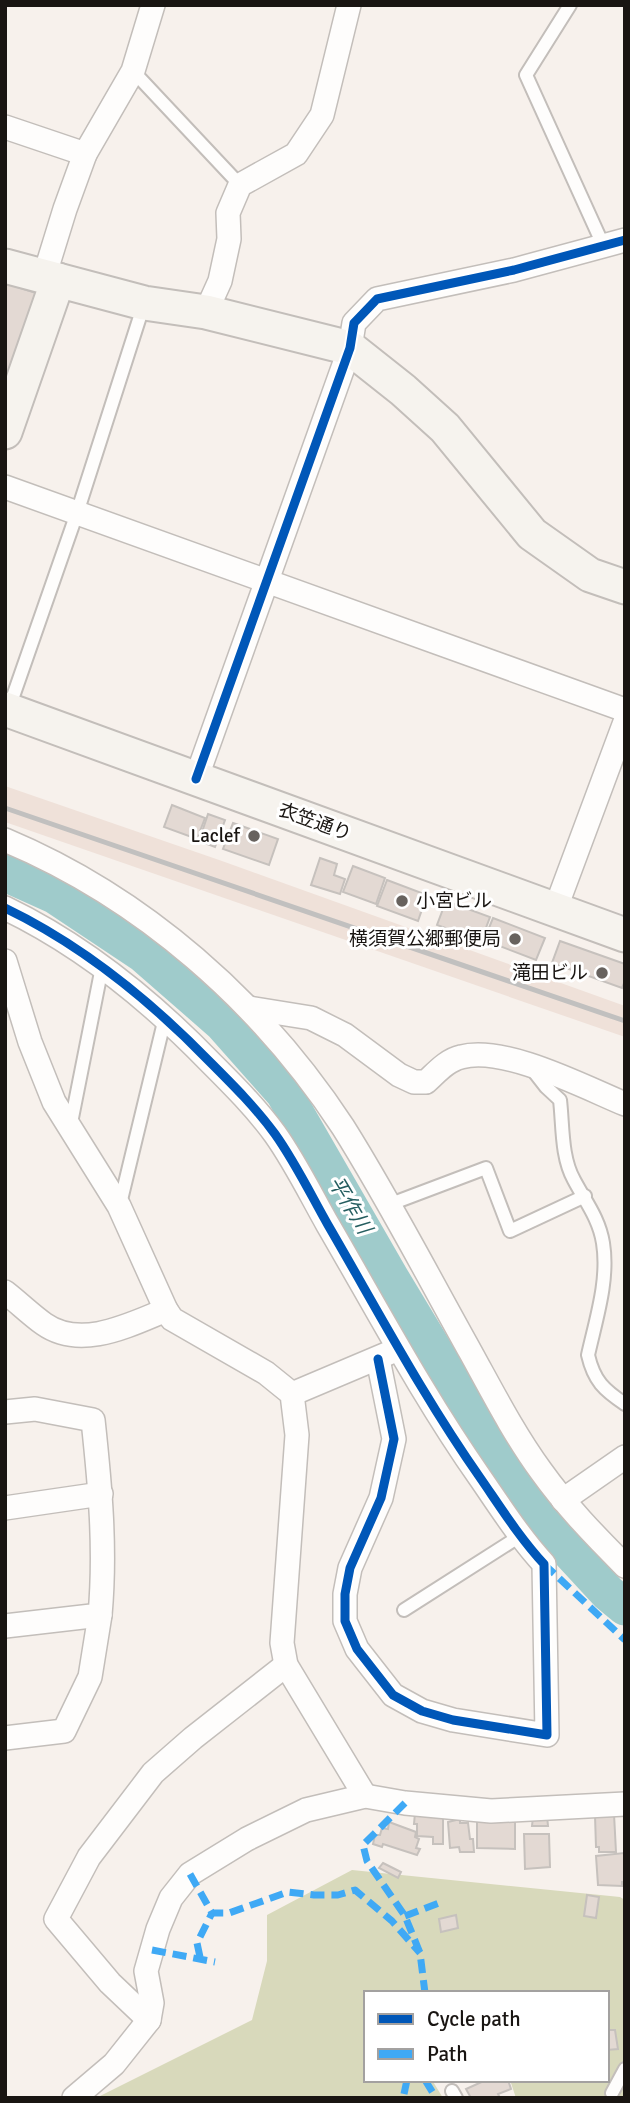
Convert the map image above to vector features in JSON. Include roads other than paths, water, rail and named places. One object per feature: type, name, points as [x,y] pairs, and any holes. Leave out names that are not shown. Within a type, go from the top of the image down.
[{"type":"street","points":[[5,432],[51,278],[65,209],[85,154],[133,71],[153,5]]},
{"type":"street","points":[[206,312],[220,281],[229,239],[228,213],[240,185],[296,155],[322,115],[349,5]]},
{"type":"street","points":[[5,127],[85,154]]},
{"type":"street","points":[[196,779],[350,348],[354,323],[377,299],[514,270],[614,244]]},
{"type":"street","points":[[5,266],[144,303],[206,312],[350,348],[445,428],[532,534],[590,575],[625,587]]},
{"type":"street","points":[[5,488],[625,709]]},
{"type":"street","name":"衣笠通り","points":[[6,710],[625,935]]},
{"type":"street","points":[[555,910],[625,722]]},
{"type":"street","points":[[5,839],[69,871],[166,934],[219,978],[249,1008],[343,1128],[507,1418],[541,1471],[563,1500],[625,1566]]},
{"type":"street","points":[[5,908],[33,921],[139,994],[240,1092],[275,1135],[367,1292],[388,1354],[394,1439],[381,1498],[350,1568],[345,1594],[345,1621],[357,1649],[393,1695],[422,1711],[453,1720],[547,1735],[544,1564],[520,1536],[451,1436],[388,1354]]},
{"type":"street","points":[[5,961],[30,1042],[54,1101],[119,1206],[166,1310],[172,1319],[266,1373],[292,1394],[297,1435],[282,1643],[286,1665],[365,1796]]},
{"type":"street","points":[[249,1008],[311,1018],[345,1035],[414,1082],[426,1082],[448,1063],[460,1057],[482,1055],[530,1066],[625,1104]]},
{"type":"street","points":[[5,1292],[46,1325],[68,1334],[111,1332],[166,1310]]},
{"type":"street","points":[[292,1394],[388,1354]]},
{"type":"street","points":[[5,1412],[35,1409],[93,1420],[101,1494],[103,1578],[90,1677],[64,1731],[5,1738]]},
{"type":"street","points":[[563,1500],[625,1457]]},
{"type":"street","points":[[5,1508],[101,1494]]},
{"type":"street","points":[[5,1626],[100,1615]]},
{"type":"street","points":[[149,2020],[110,1983],[56,1919],[89,1857],[153,1773],[192,1738],[286,1665]]},
{"type":"street","points":[[75,2098],[114,2064],[149,2020],[152,2003],[146,1972],[158,1929],[171,1898],[190,1874],[247,1839],[306,1810],[365,1796],[405,1803],[491,1811],[625,1804]]},
{"type":"lane","points":[[570,5],[526,75],[614,244]]},
{"type":"lane","points":[[133,71],[240,185]]},
{"type":"lane","points":[[6,710],[77,513],[144,303]]},
{"type":"lane","points":[[69,1128],[102,967]]},
{"type":"lane","points":[[119,1206],[165,1017]]},
{"type":"lane","points":[[530,1066],[545,1087],[560,1100],[567,1162],[573,1179],[595,1216],[603,1242],[605,1271],[588,1355],[591,1367],[603,1389],[625,1404]]},
{"type":"lane","points":[[388,1205],[486,1168],[510,1231],[585,1196]]},
{"type":"lane","points":[[404,1610],[520,1536]]},
{"type":"lane","points":[[612,2092],[625,2069]]},
{"type":"waterway","name":"平作川","points":[[5,873],[56,896],[143,954],[222,1023],[284,1093],[390,1277],[514,1483],[558,1539],[608,1593],[625,1607]]},
{"type":"railway","points":[[5,808],[625,1021]]},
{"type":"place","name":"Laclef","points":[[254,836]]},
{"type":"place","name":"小宮ビル","points":[[402,901]]},
{"type":"place","name":"横須賀公郷郵便局","points":[[515,939]]},
{"type":"place","name":"滝田ビル","points":[[602,973]]}]
